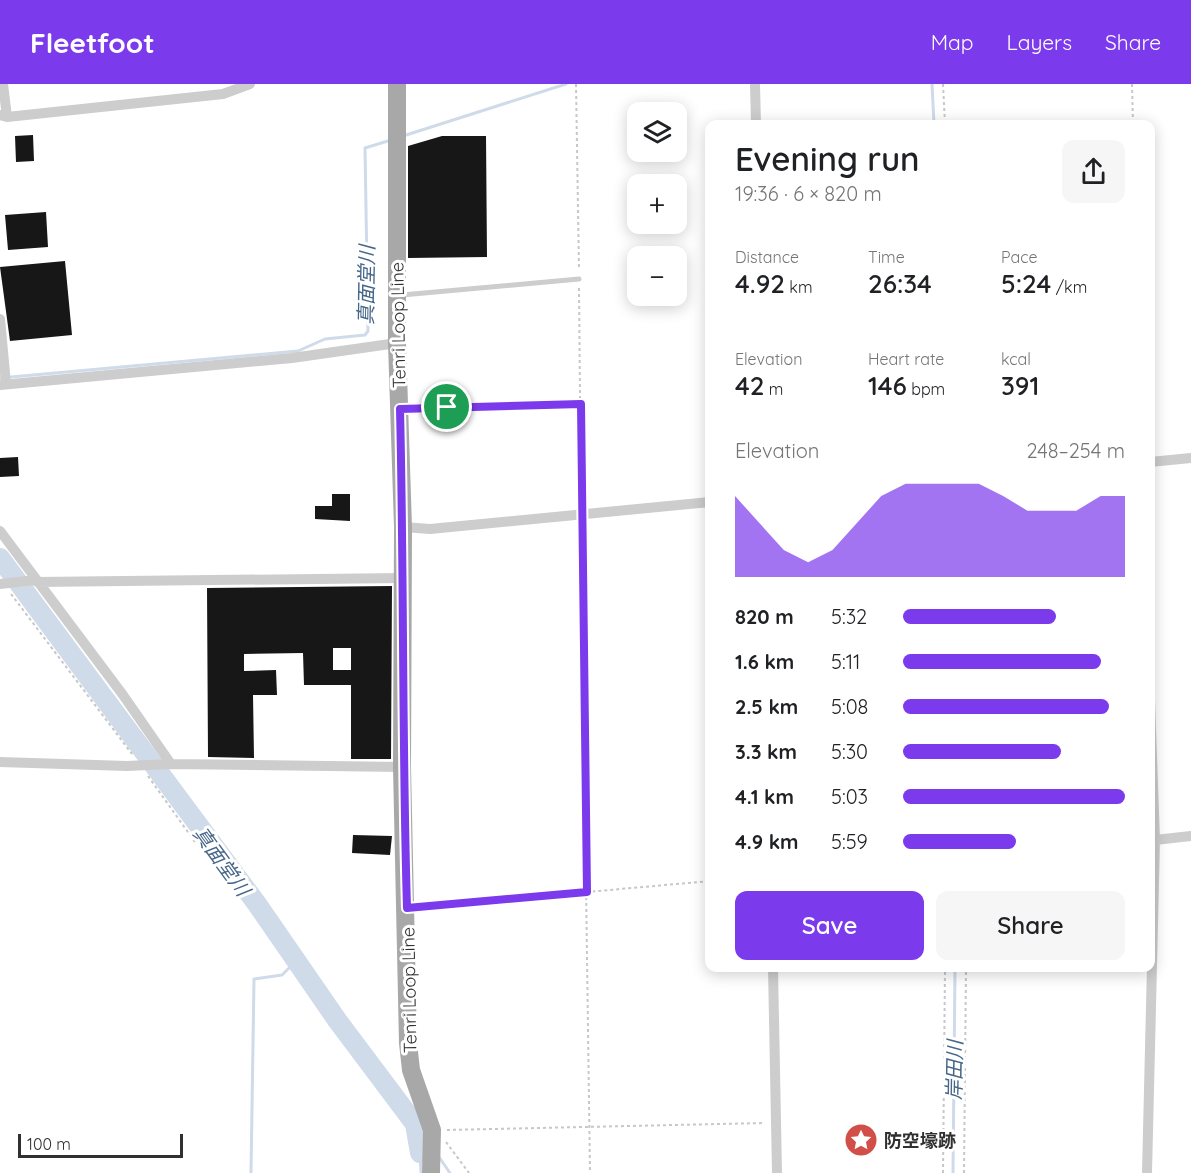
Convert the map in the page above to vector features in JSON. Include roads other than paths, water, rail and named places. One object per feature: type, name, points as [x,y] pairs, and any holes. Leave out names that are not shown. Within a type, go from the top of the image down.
[{"type":"main road","name":"Tenri Loop Line","points":[[397,84],[397,343],[403,527],[402,767],[407,908],[408,1042],[411,1070],[435,1130],[431,1173]]},
{"type":"street","points":[[3,84],[3,116],[250,84]]},
{"type":"street","points":[[755,84],[756,120]]},
{"type":"street","points":[[0,319],[3,385],[292,358],[397,343]]},
{"type":"street","points":[[1155,462],[1191,458]]},
{"type":"street","points":[[403,527],[430,529],[705,502]]},
{"type":"street","points":[[0,531],[34,581],[123,695],[168,764]]},
{"type":"street","points":[[3,584],[34,581],[403,578]]},
{"type":"street","points":[[0,762],[143,766],[168,764],[402,767]]},
{"type":"street","points":[[1155,840],[1191,836]]},
{"type":"street","points":[[773,972],[777,1173]]},
{"type":"street","points":[[1147,1173],[1152,972]]},
{"type":"lane","points":[[397,296],[579,279]]},
{"type":"lane","points":[[400,409],[495,406]]},
{"type":"waterway","name":"真面堂川","points":[[403,136],[566,84]]},
{"type":"waterway","name":"岸田川","points":[[932,84],[934,120]]},
{"type":"waterway","name":"真面堂川","points":[[0,378],[298,351],[325,339],[365,335],[368,331],[365,148],[391,140]]},
{"type":"waterway","name":"真面堂川","points":[[0,558],[257,904],[337,1020],[415,1124],[420,1153]]},
{"type":"waterway","points":[[251,1173],[254,979],[282,975],[297,960]]},
{"type":"waterway","name":"岸田川","points":[[953,1173],[955,972]]},
{"type":"waterway","name":"真面堂川","points":[[420,1153],[421,1173]]},
{"type":"waterway","points":[[439,1157],[450,1173]]},
{"type":"place","name":"防空壕跡","points":[[861,1140]]}]
